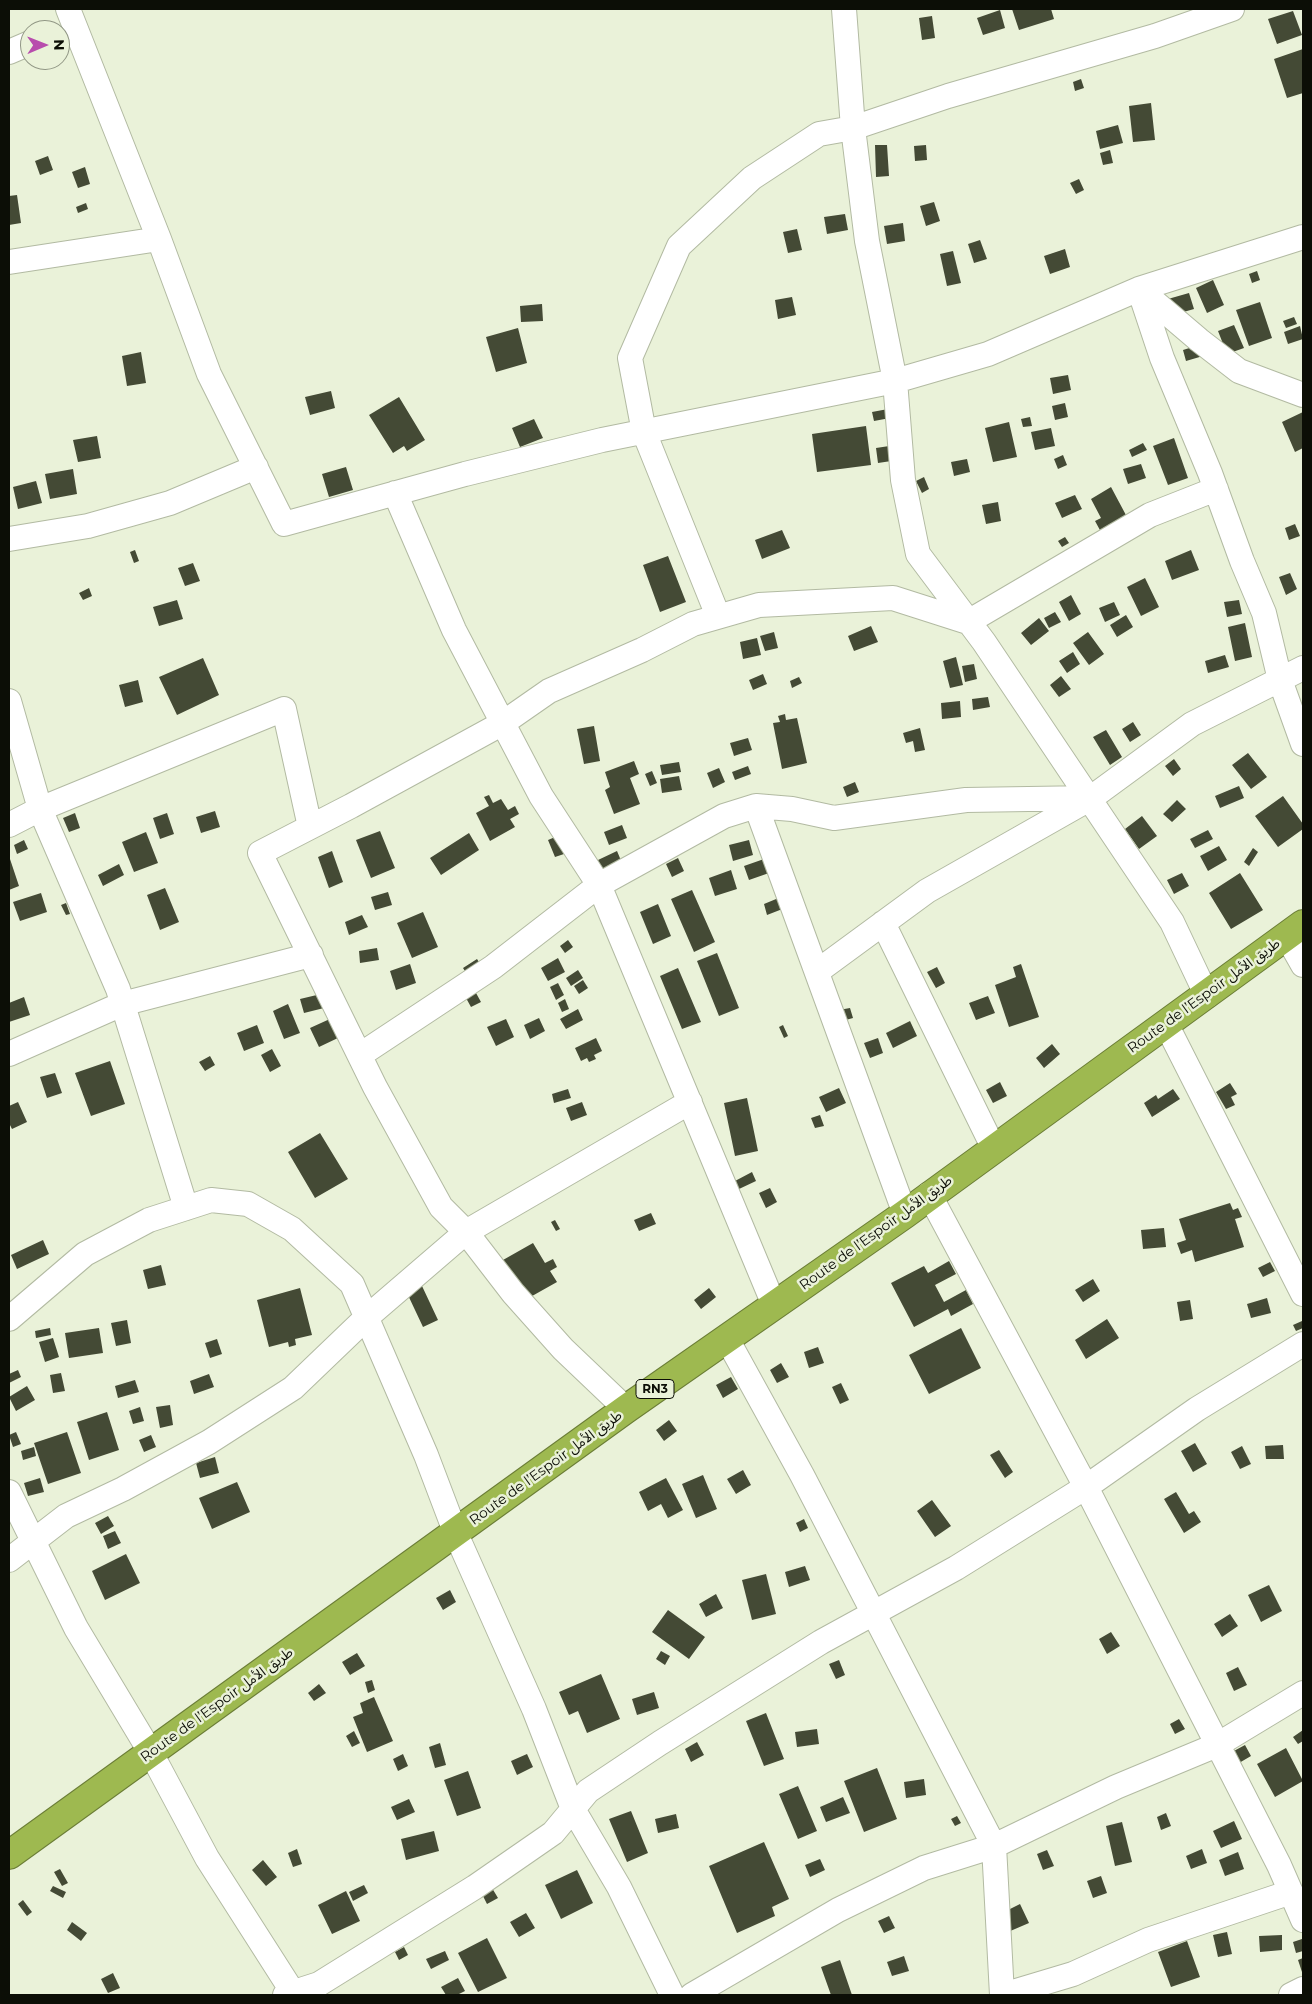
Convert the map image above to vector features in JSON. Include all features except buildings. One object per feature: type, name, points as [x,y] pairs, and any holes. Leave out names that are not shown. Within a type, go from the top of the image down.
[{"type":"highway","name":"Route de l’Espoir طريق الأمل","points":[[9,1855],[456,1534],[626,1409],[905,1214],[929,1194],[1207,996],[1295,930]]},
{"type":"street","points":[[844,9],[853,128],[867,241],[895,381],[903,480],[918,554],[984,642],[1091,798],[1172,922],[1207,996]]},
{"type":"street","points":[[718,616],[644,432],[630,358],[679,246],[752,178],[819,134],[853,128],[948,96],[1154,36],[1232,9]]},
{"type":"street","points":[[70,27],[159,239],[209,374],[284,524],[484,469],[644,432],[895,381],[988,354],[1139,289],[1303,237]]},
{"type":"street","points":[[9,262],[159,239]]},
{"type":"street","points":[[1139,289],[1239,371],[1303,395]]},
{"type":"street","points":[[1139,289],[1162,358],[1264,613],[1280,680],[1303,744]]},
{"type":"street","points":[[9,539],[88,526],[170,503],[256,467]]},
{"type":"street","points":[[626,1409],[563,1349],[513,1293],[466,1232],[441,1207],[360,1056],[260,853],[503,723],[549,691],[642,650],[693,624],[759,605],[893,598],[968,622],[1150,515],[1216,489]]},
{"type":"street","points":[[395,494],[454,630],[541,796],[598,885],[774,1305]]},
{"type":"street","points":[[818,971],[927,891],[1091,798],[1192,724],[1303,668]]},
{"type":"street","points":[[9,701],[40,809],[122,1004],[186,1208]]},
{"type":"street","points":[[9,825],[40,809],[284,709],[310,827]]},
{"type":"street","points":[[360,1056],[492,968],[598,885],[724,816],[756,806],[792,809],[834,818],[966,800],[1091,798]]},
{"type":"street","points":[[756,806],[818,971],[905,1214]]},
{"type":"street","points":[[883,923],[994,1149]]},
{"type":"street","points":[[1295,930],[1303,965]]},
{"type":"street","points":[[9,1054],[122,1004],[311,955]]},
{"type":"street","points":[[1166,1024],[1303,1294]]},
{"type":"street","points":[[9,1560],[66,1516],[123,1489],[209,1442],[293,1388],[366,1318],[466,1232],[690,1102]]},
{"type":"street","points":[[929,1194],[1086,1487],[1291,1892],[1303,1920]]},
{"type":"street","points":[[9,1319],[85,1254],[149,1220],[211,1200],[248,1204],[292,1229],[352,1284],[426,1455],[456,1534],[534,1709],[573,1809],[619,1887],[672,1995]]},
{"type":"street","points":[[727,1339],[875,1613],[994,1846],[1002,1995],[1073,1974],[1148,1940],[1291,1892]]},
{"type":"street","points":[[9,1492],[32,1543],[76,1628],[151,1753],[207,1858],[289,1993],[319,1984],[475,1887],[553,1833],[588,1791],[821,1642],[956,1568],[1086,1487],[1197,1409],[1303,1344]]},
{"type":"street","points":[[692,1995],[838,1910],[924,1868],[994,1846],[1116,1787],[1217,1745],[1303,1692]]},
{"type":"street","points":[[1291,1995],[1303,1990]]}]
